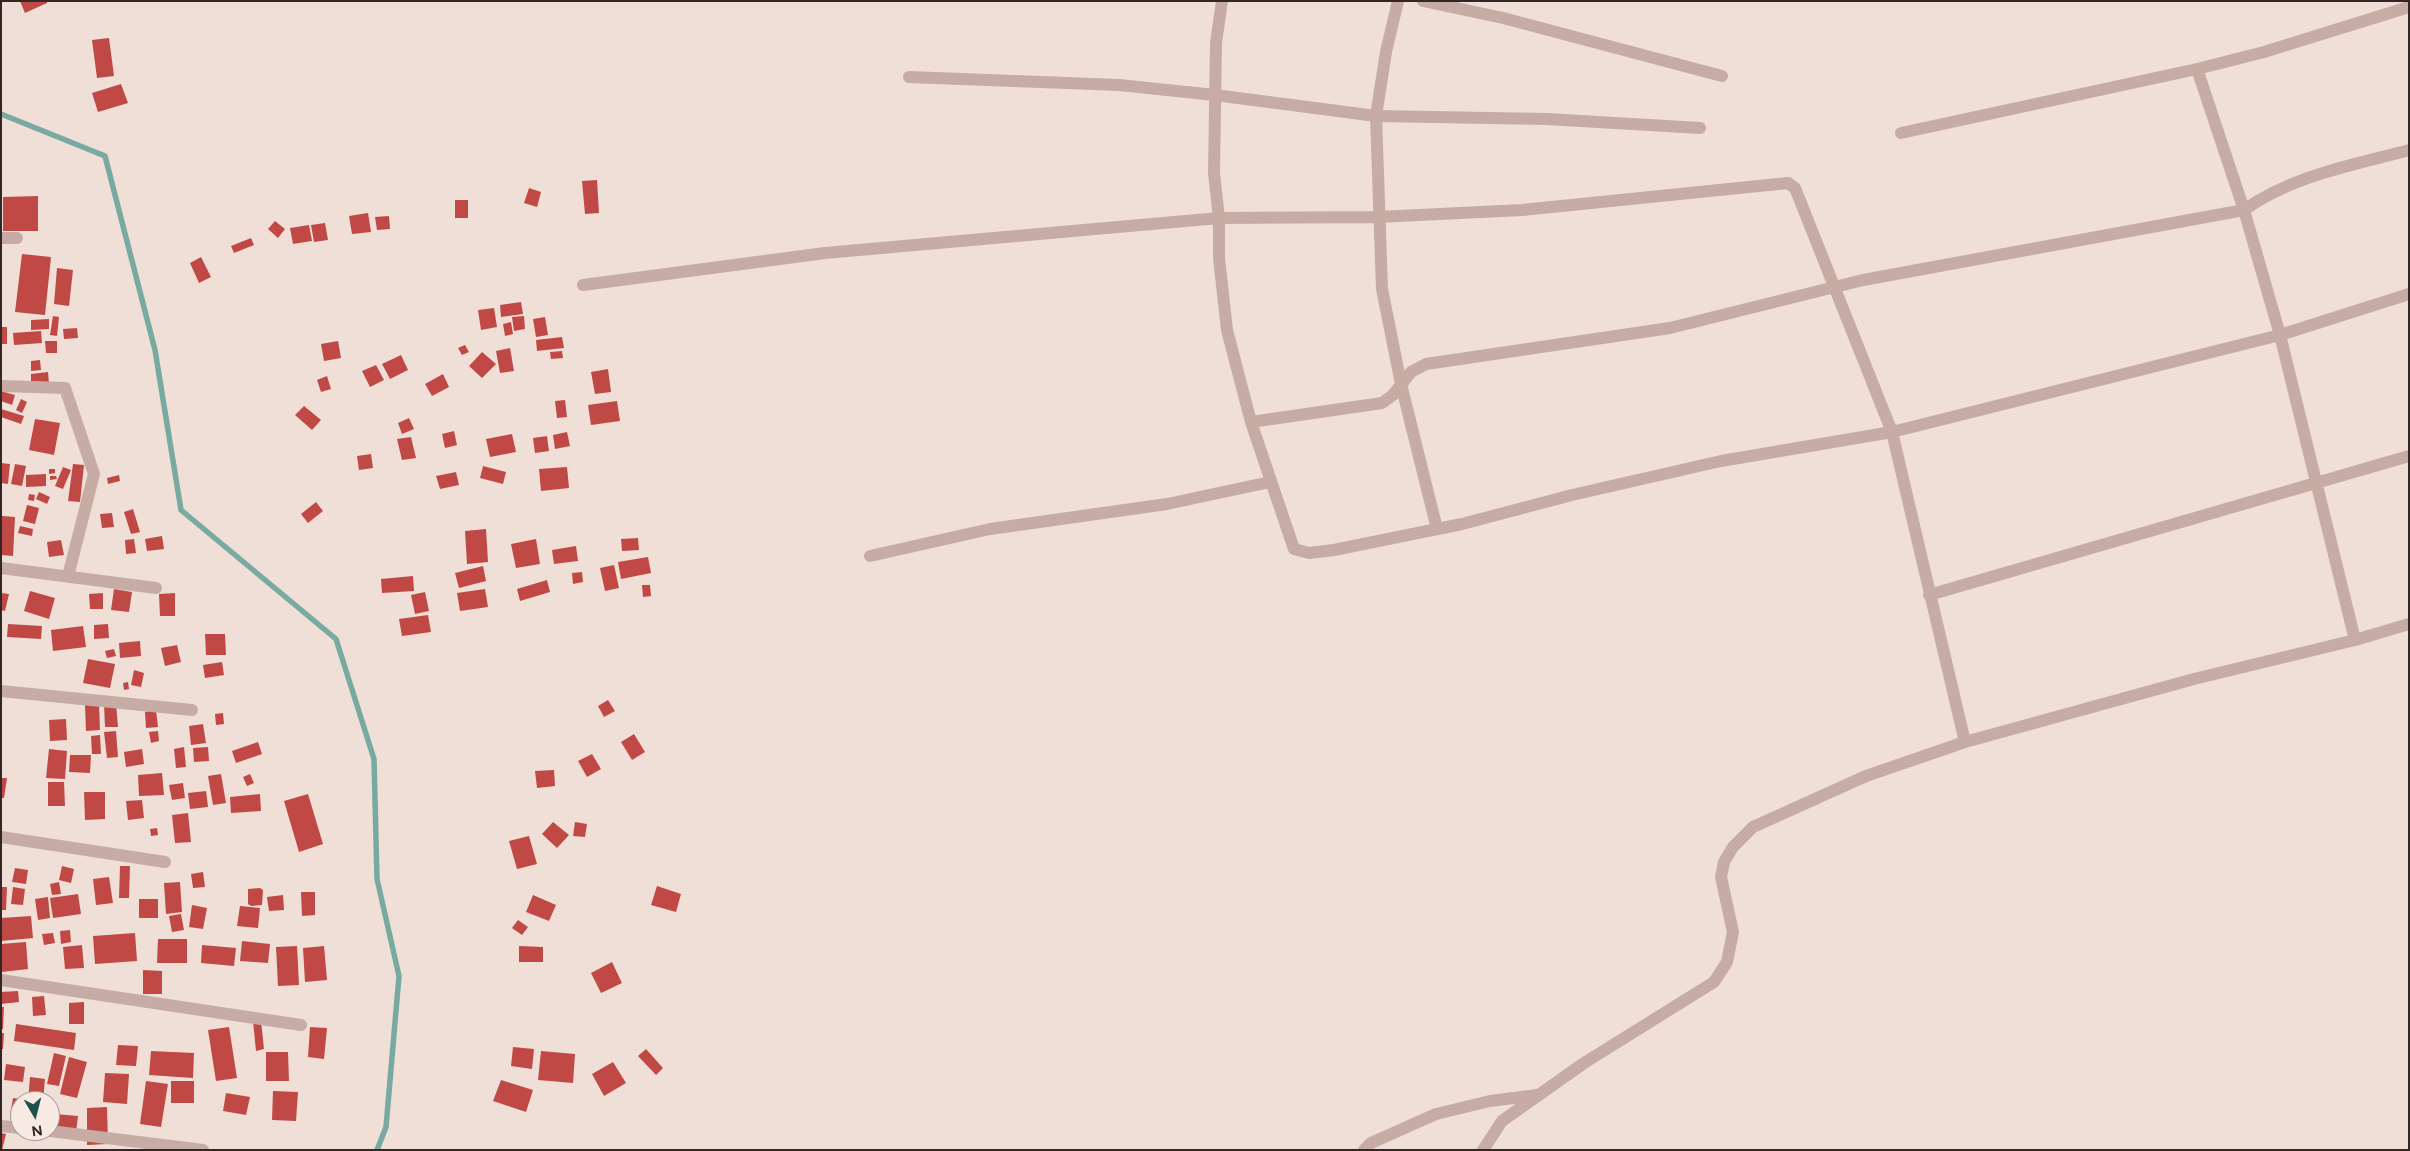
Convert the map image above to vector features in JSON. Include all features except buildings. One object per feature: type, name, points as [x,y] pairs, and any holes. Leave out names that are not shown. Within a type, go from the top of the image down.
[{"type":"street","points":[[1222,1],[1216,43],[1214,173],[1219,218],[1219,258],[1227,330],[1251,422],[1294,549],[1309,553],[1334,550],[1438,529],[1721,461],[1892,432],[2280,335],[2409,294]]},
{"type":"street","points":[[1398,1],[1386,52],[1376,116],[1378,218],[1382,289],[1401,384],[1438,529]]},
{"type":"street","points":[[1423,1],[1503,18],[1722,76]]},
{"type":"street","points":[[1901,132],[2264,52],[2409,7]]},
{"type":"street","points":[[2197,68],[2244,210],[2280,335],[2318,481],[2355,640]]},
{"type":"street","points":[[909,77],[1119,85],[1215,95],[1376,116],[1547,119],[1700,128]]},
{"type":"street","points":[[1251,422],[1382,403],[1393,396],[1411,372],[1426,364],[1670,328],[1872,278],[2244,210],[2267,194],[2293,182],[2409,150]]},
{"type":"street","points":[[583,285],[825,252],[1219,218],[1378,218],[1522,210],[1788,183],[1795,188],[1892,432],[1965,742]]},
{"type":"street","points":[[1,238],[17,238]]},
{"type":"street","points":[[1,386],[65,388],[94,474],[68,576]]},
{"type":"street","points":[[1929,595],[2409,456]]},
{"type":"street","points":[[870,556],[990,529],[1167,504],[1270,482]]},
{"type":"street","points":[[1,568],[156,588]]},
{"type":"street","points":[[1483,1150],[1502,1121],[1584,1063],[1714,982],[1727,962],[1733,932],[1721,877],[1724,862],[1733,847],[1753,827],[1866,776],[1965,742],[2194,679],[2355,640],[2409,624]]},
{"type":"street","points":[[1,691],[192,710]]},
{"type":"street","points":[[1,837],[165,862]]},
{"type":"street","points":[[1,980],[302,1025]]},
{"type":"street","points":[[1364,1150],[1371,1143],[1436,1114],[1490,1101],[1540,1095]]},
{"type":"street","points":[[60,1132],[203,1150]]},
{"type":"waterway","points":[[1,114],[105,156],[155,350],[181,510],[336,639],[374,759],[377,879],[399,976],[386,1127],[377,1150]]}]
